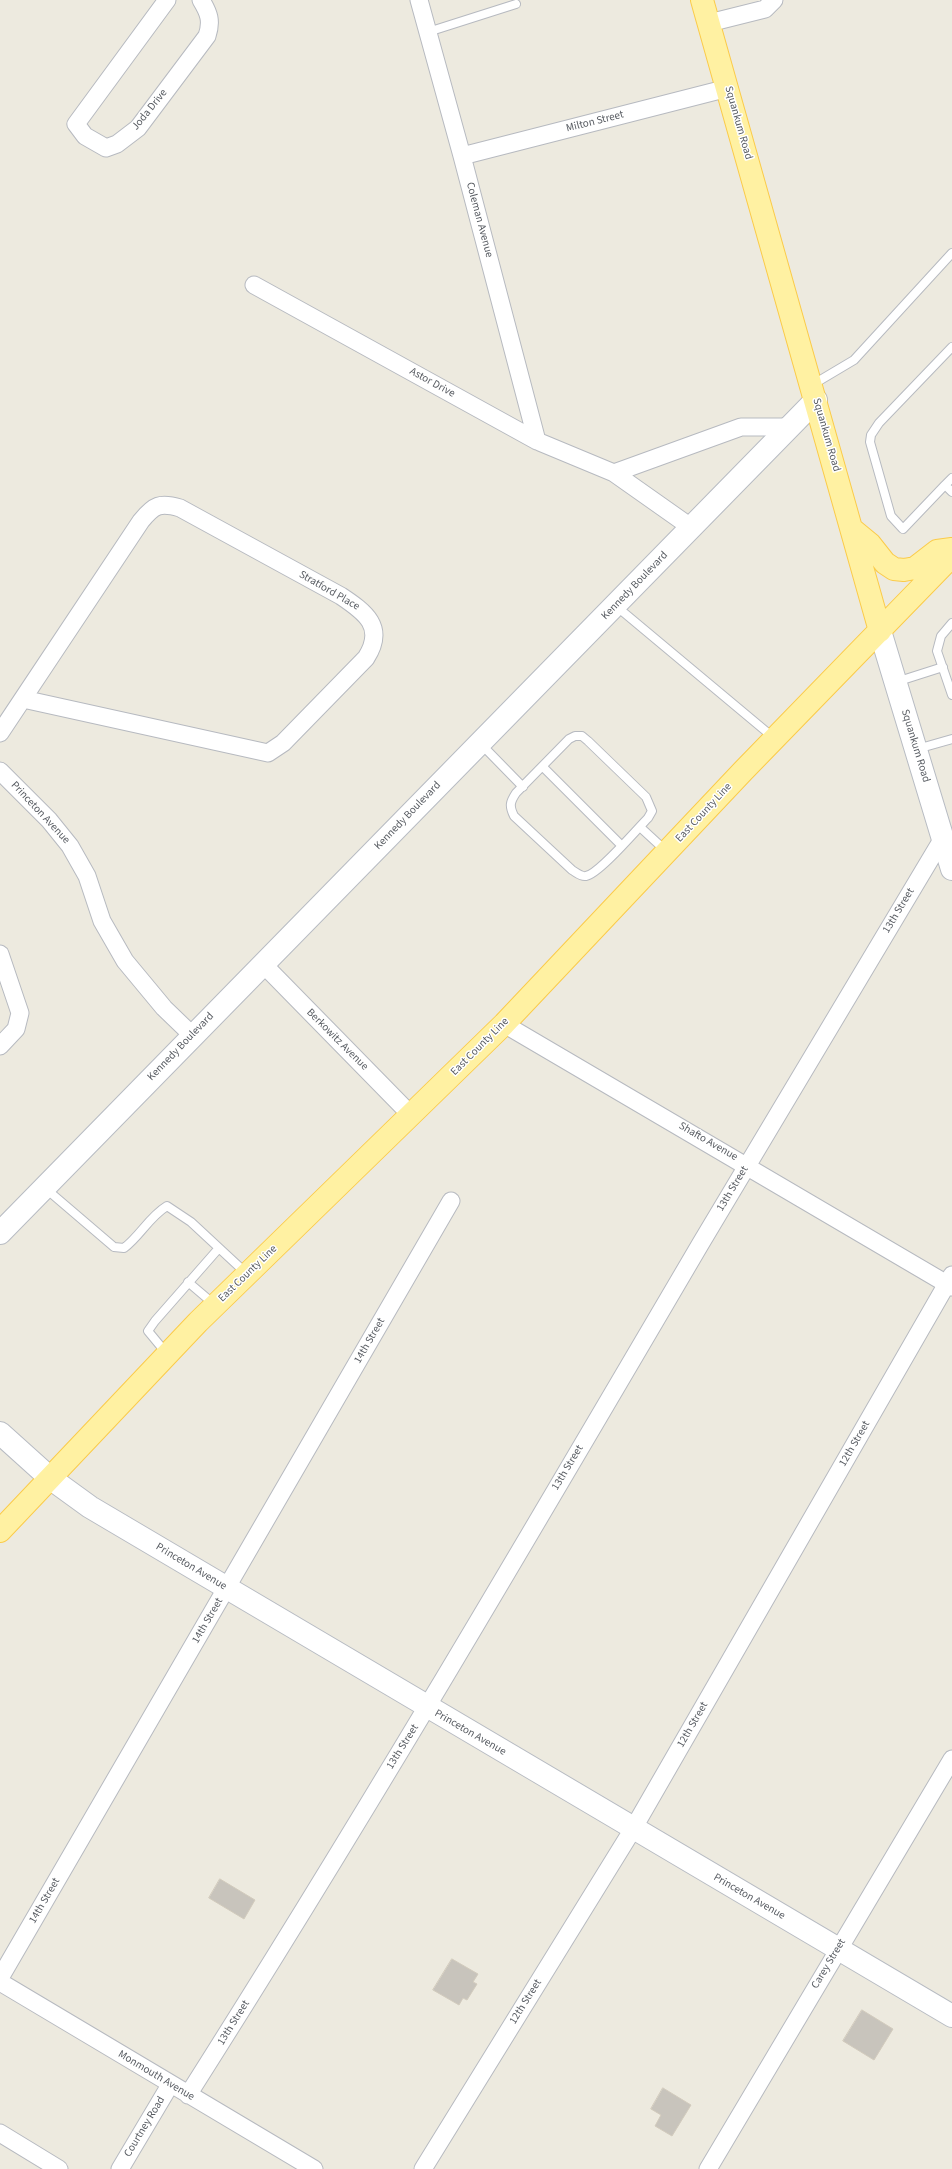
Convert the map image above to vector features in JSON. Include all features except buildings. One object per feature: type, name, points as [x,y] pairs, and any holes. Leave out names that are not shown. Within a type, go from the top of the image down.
[{"type":"main road","name":"Squankum Road","points":[[702,0],[853,530],[880,631]]},
{"type":"main road","points":[[853,530],[870,544],[885,563],[894,569],[904,570],[915,568],[922,564],[936,551],[952,549]]},
{"type":"main road","name":"East County Line","points":[[0,1531],[167,1354],[504,1024],[775,739],[952,556]]},
{"type":"street","name":"Joda Drive","points":[[167,0],[76,124],[85,136],[106,148],[117,144],[138,128],[207,36],[211,25],[209,12],[201,0]]},
{"type":"street","name":"Coleman Avenue","points":[[419,0],[462,156],[537,441]]},
{"type":"street","points":[[709,23],[765,9],[774,0]]},
{"type":"street","name":"Milton Street","points":[[462,156],[728,88]]},
{"type":"street","name":"Astor Drive","points":[[254,285],[537,441],[614,473],[692,528]]},
{"type":"street","name":"Kennedy Boulevard","points":[[0,1234],[192,1035],[479,742],[692,528],[789,427],[814,392]]},
{"type":"street","points":[[614,473],[741,427],[789,427]]},
{"type":"street","name":"Stratford Place","points":[[0,733],[141,521],[151,508],[159,505],[169,505],[180,508],[341,596],[364,611],[372,626],[374,637],[372,649],[366,658],[283,743],[268,753],[23,699]]},
{"type":"street","name":"Squankum Road","points":[[880,631],[952,869]]},
{"type":"street","name":"Princeton Avenue","points":[[0,771],[49,820],[70,846],[87,876],[102,921],[125,961],[164,1008],[192,1035]]},
{"type":"street","name":"13th Street","points":[[188,2095],[296,1925],[427,1708],[747,1165],[943,838]]},
{"type":"street","points":[[0,954],[20,1013],[16,1029],[0,1046]]},
{"type":"street","name":"Berkowitz Avenue","points":[[263,964],[411,1115]]},
{"type":"street","name":"Shafto Avenue","points":[[504,1024],[950,1282]]},
{"type":"street","name":"14th Street","points":[[0,1978],[451,1201]]},
{"type":"street","name":"12th Street","points":[[423,2169],[633,1828],[950,1282]]},
{"type":"street","name":"Princeton Avenue","points":[[0,1433],[50,1478],[90,1507],[427,1708],[952,2016]]},
{"type":"street","name":"Carey Street","points":[[708,2169],[952,1759]]},
{"type":"street","name":"Monmouth Avenue","points":[[0,1982],[309,2168]]},
{"type":"street","name":"Courtney Road","points":[[120,2169],[170,2085]]},
{"type":"street","points":[[0,2133],[59,2169]]},
{"type":"lane","points":[[428,32],[516,4]]},
{"type":"lane","points":[[814,392],[854,360],[952,253]]},
{"type":"lane","points":[[952,347],[880,423],[871,435],[870,442],[891,516],[903,529],[952,478]]},
{"type":"lane","points":[[945,486],[952,492]]},
{"type":"lane","points":[[616,606],[775,739]]},
{"type":"lane","points":[[952,623],[941,636],[937,652],[952,695]]},
{"type":"lane","points":[[896,682],[942,667]]},
{"type":"lane","points":[[575,736],[582,736],[646,797],[650,805],[652,811],[640,827],[593,874],[586,876],[579,875],[514,816],[511,809],[511,801],[543,767],[569,739],[575,736]]},
{"type":"lane","points":[[916,749],[952,739]]},
{"type":"lane","points":[[479,742],[523,787]]},
{"type":"lane","points":[[543,767],[622,845]]},
{"type":"lane","points":[[640,827],[667,852]]},
{"type":"lane","points":[[45,1188],[114,1247],[124,1248],[130,1244],[154,1214],[167,1206],[191,1222],[248,1274]]},
{"type":"lane","points":[[167,1354],[148,1332],[155,1321],[218,1248]]},
{"type":"lane","points":[[188,1282],[215,1306]]}]
